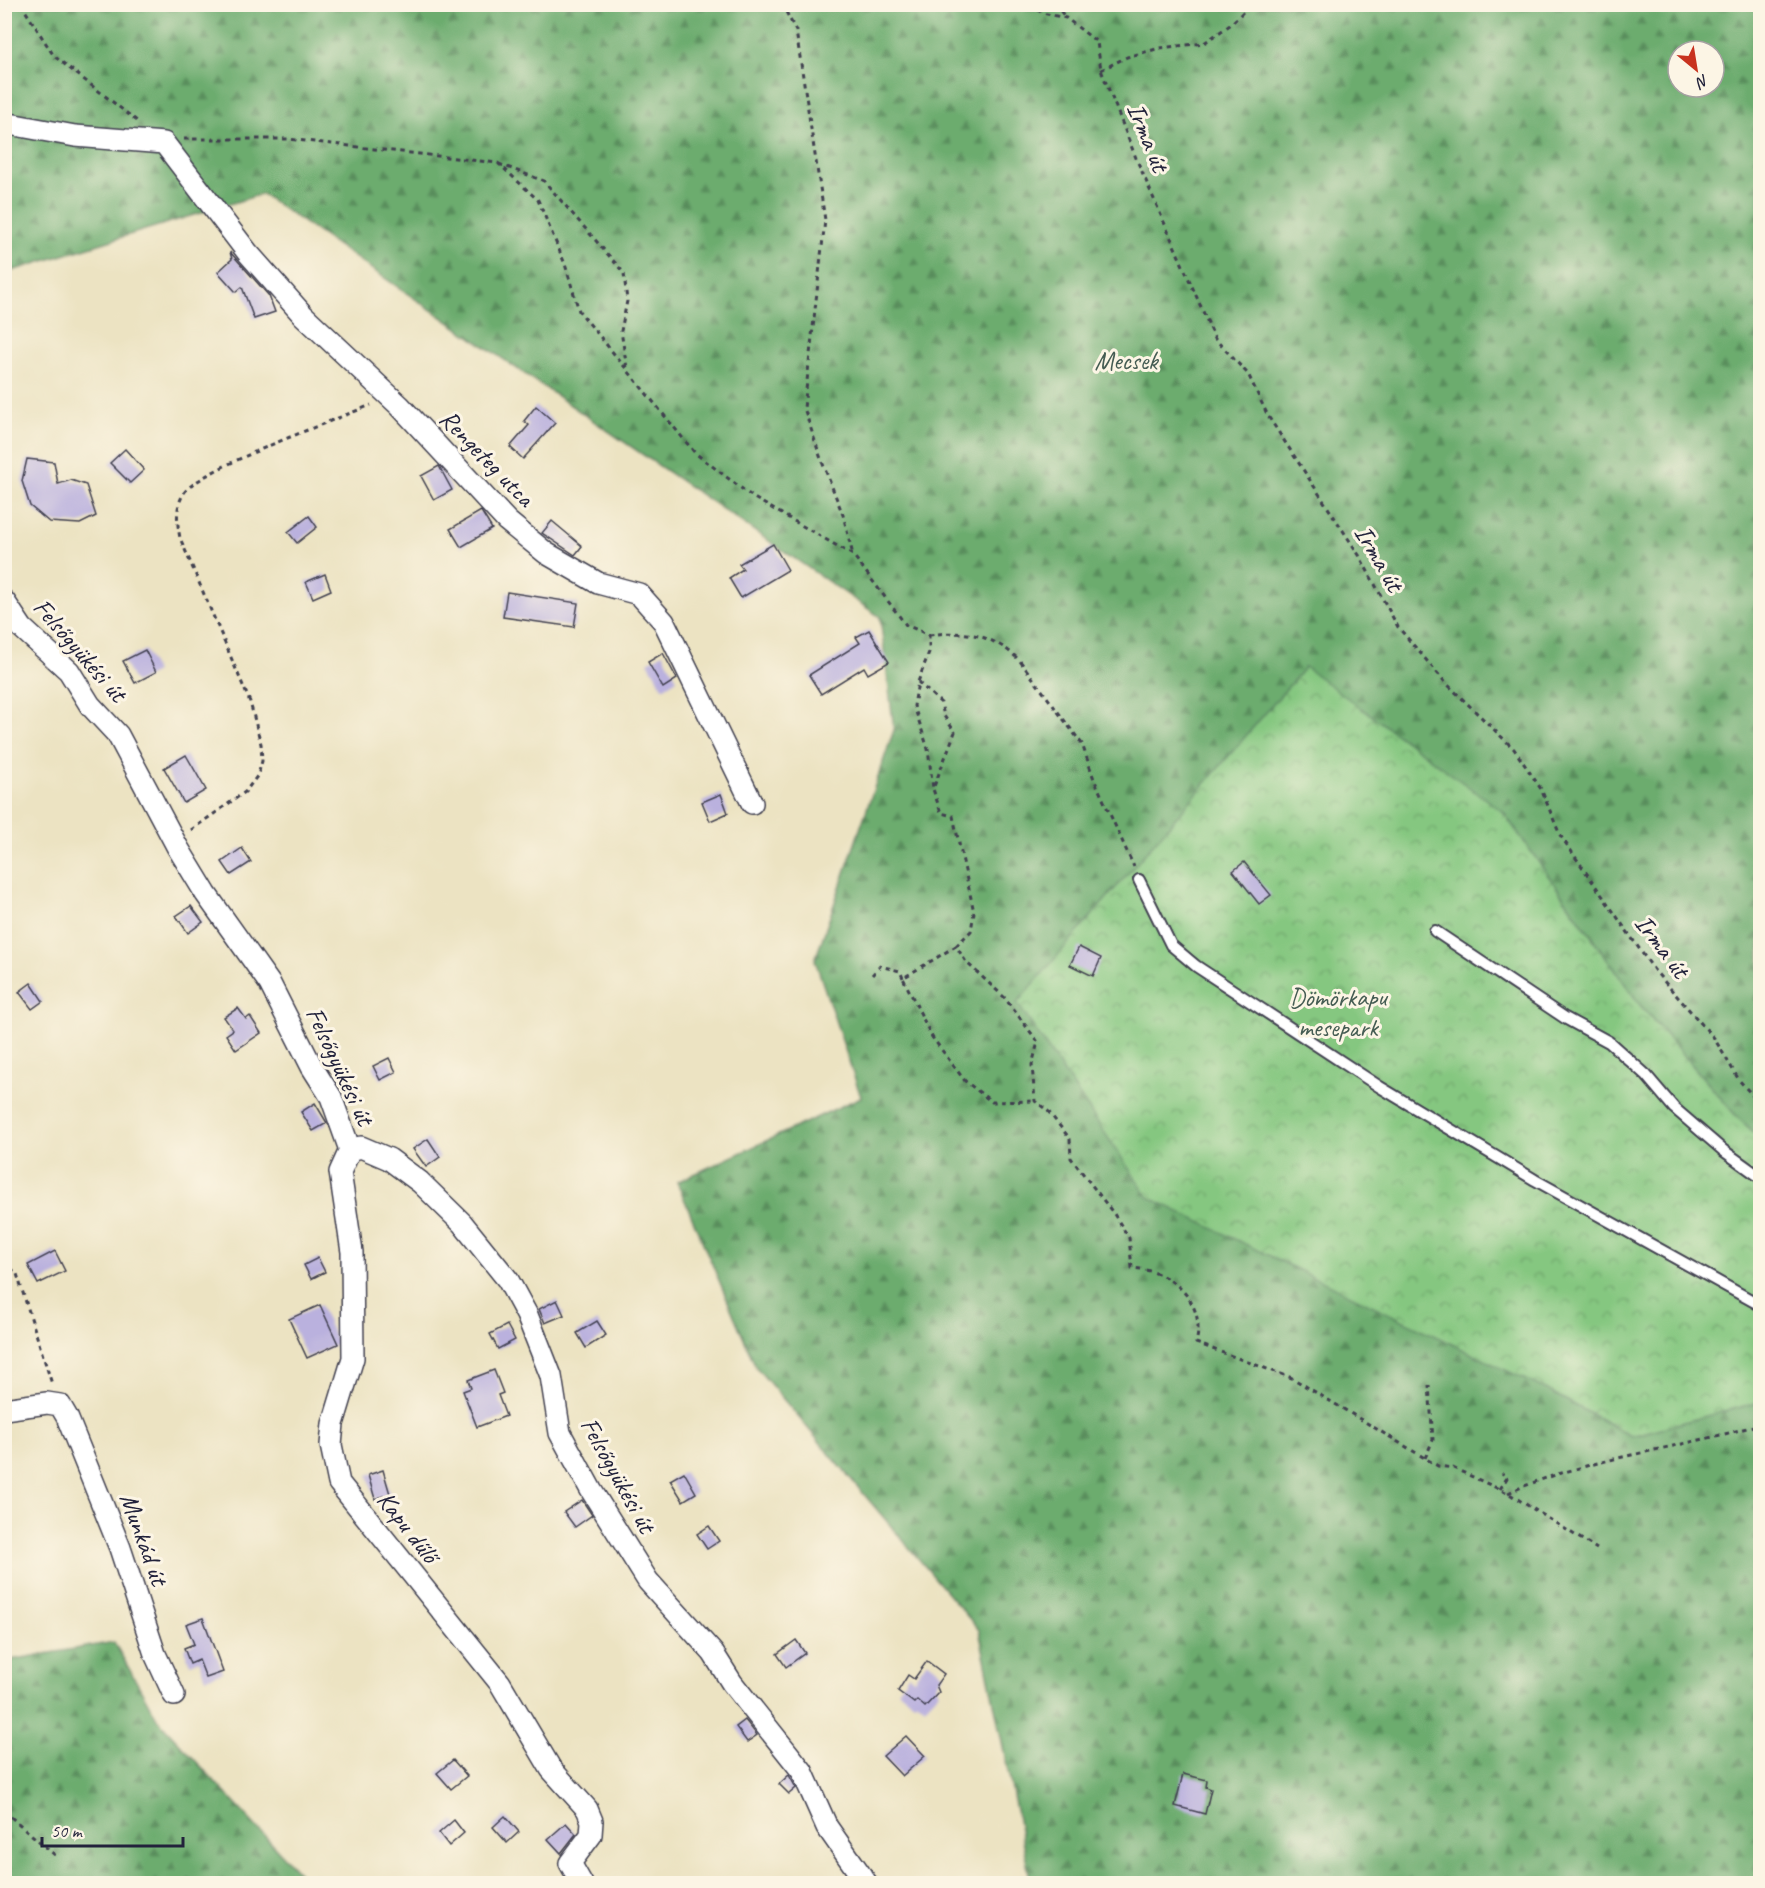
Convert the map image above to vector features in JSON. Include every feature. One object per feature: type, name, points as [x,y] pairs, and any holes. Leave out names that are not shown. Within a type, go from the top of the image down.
[{"type":"street","points":[[4,123],[75,136],[164,142]]},
{"type":"street","name":"Rengeteg utca","points":[[164,142],[248,253],[303,315],[390,397],[507,521],[546,553],[598,583],[639,594],[664,622],[752,803]]},
{"type":"street","name":"Felsőgyükési út","points":[[4,601],[22,628],[69,671],[90,705],[118,735],[174,840],[206,894],[270,984],[312,1067],[331,1097],[350,1150],[361,1147],[389,1159],[420,1182],[462,1223],[508,1280],[527,1316],[551,1376],[560,1434],[591,1490],[648,1581],[713,1653],[732,1683],[802,1770],[827,1827],[864,1882]]},
{"type":"street","name":"Kapu dűlő","points":[[350,1150],[340,1172],[352,1252],[353,1358],[333,1424],[331,1445],[339,1483],[500,1683],[551,1769],[586,1809],[592,1821],[591,1835],[570,1863],[582,1884]]},
{"type":"street","points":[[4,1409],[46,1403],[60,1405]]},
{"type":"street","name":"Munkád út","points":[[60,1405],[67,1417],[120,1548],[155,1654],[174,1695]]},
{"type":"lane","points":[[1139,880],[1171,945],[1196,966],[1380,1087],[1565,1197],[1761,1305]]},
{"type":"lane","points":[[1435,930],[1565,1018],[1609,1042],[1646,1075],[1674,1108],[1724,1151],[1761,1177]]},
{"type":"path","points":[[21,4],[54,56],[138,122]]},
{"type":"path","points":[[782,4],[796,31],[825,220],[804,408],[843,515],[853,555]]},
{"type":"path","name":"Irma út","points":[[1030,4],[1042,13],[1066,18],[1097,42],[1101,70],[1136,159],[1215,339],[1248,374],[1268,416],[1359,555],[1398,627],[1445,682],[1514,749],[1541,789],[1560,835],[1654,970],[1714,1038],[1739,1080],[1761,1104]]},
{"type":"path","points":[[1055,4],[1066,18]]},
{"type":"path","points":[[1101,70],[1128,57],[1160,48],[1204,43],[1230,25],[1251,4]]},
{"type":"path","points":[[164,142],[195,137],[288,139],[498,163],[544,181],[624,273],[627,302],[621,331],[627,369]]},
{"type":"path","points":[[498,163],[538,200],[564,264],[579,311],[695,453],[754,498],[853,555],[906,625],[929,635],[959,632],[976,634],[1010,651],[1020,662],[1082,744],[1094,779],[1139,880]]},
{"type":"path","points":[[174,840],[228,807],[245,792],[258,775],[262,761],[261,744],[250,702],[180,538],[177,517],[179,502],[185,491],[219,469],[390,397]]},
{"type":"path","points":[[903,978],[956,946],[971,931],[974,912],[953,816],[941,813],[933,789],[928,749],[914,706],[918,682],[928,652],[929,635]]},
{"type":"path","points":[[918,682],[941,704],[944,716],[955,732],[933,789]]},
{"type":"path","points":[[956,946],[966,962],[1004,997],[1038,1042],[1032,1065],[1035,1101]]},
{"type":"path","points":[[872,975],[879,966],[900,970],[932,1037],[965,1081],[992,1102],[1035,1101],[1048,1111],[1070,1139],[1071,1158],[1114,1214],[1128,1238],[1132,1268],[1144,1268],[1167,1278],[1190,1295],[1199,1330],[1196,1343],[1292,1378],[1438,1466],[1454,1468],[1509,1493],[1597,1549]]},
{"type":"path","points":[[4,1262],[17,1274],[60,1405]]},
{"type":"path","points":[[1425,1458],[1433,1440],[1429,1385]]},
{"type":"path","points":[[1509,1493],[1549,1476],[1761,1424]]},
{"type":"path","points":[[1500,1489],[1507,1478],[1502,1473]]},
{"type":"path","points":[[4,1811],[55,1854]]},
{"type":"green space","name":"Mecsek","points":[[5,5],[1760,5],[1760,1138],[1737,1117],[1640,1005],[1503,812],[1551,1392],[1631,1436],[1760,1402],[1760,1873],[1754,1883],[1031,1883],[979,1630],[756,1367],[677,1182],[861,1097],[815,960],[894,730],[880,617],[262,194],[5,273]]},
{"type":"green space","name":"Dömörkapu mesepark","points":[[1305,667],[1503,812],[1640,1005],[1737,1117],[1760,1138],[1760,1402],[1631,1436],[1551,1392],[1148,1197],[1017,1003]]},
{"type":"green space","points":[[114,1642],[158,1720],[308,1883],[5,1883],[5,1661]]},
{"type":"building","points":[[230,252],[269,296],[275,312],[254,319],[242,287],[236,292],[218,272],[232,259]]},
{"type":"building","points":[[536,406],[555,423],[523,459],[510,447],[529,425],[524,421]]},
{"type":"building","points":[[125,449],[144,470],[130,483],[110,463]]},
{"type":"building","points":[[27,459],[54,462],[58,484],[71,480],[86,485],[96,516],[80,524],[49,522],[30,506],[22,481]]},
{"type":"building","points":[[439,466],[452,490],[434,500],[421,476]]},
{"type":"building","points":[[481,511],[492,529],[461,547],[450,529]]},
{"type":"building","points":[[309,516],[317,527],[297,543],[288,532]]},
{"type":"building","points":[[552,521],[582,546],[575,555],[542,533]]},
{"type":"building","points":[[773,544],[788,570],[741,598],[729,578],[743,569],[739,564]]},
{"type":"building","points":[[325,574],[331,590],[313,598],[306,582]]},
{"type":"building","points":[[507,592],[578,603],[574,627],[503,617]]},
{"type":"building","points":[[869,630],[889,662],[868,674],[864,667],[821,694],[809,675],[860,643],[856,637]]},
{"type":"building","points":[[145,650],[156,672],[135,683],[123,661]]},
{"type":"building","points":[[663,653],[677,679],[663,688],[648,662]]},
{"type":"building","points":[[186,755],[206,790],[184,803],[164,768]]},
{"type":"building","points":[[721,794],[728,813],[710,821],[702,802]]},
{"type":"building","points":[[242,848],[251,862],[231,875],[222,862]]},
{"type":"building","points":[[1244,862],[1271,895],[1259,904],[1233,871]]},
{"type":"building","points":[[191,906],[203,922],[188,933],[176,916]]},
{"type":"building","points":[[1079,947],[1101,958],[1093,976],[1070,965]]},
{"type":"building","points":[[31,983],[43,1001],[32,1009],[19,992]]},
{"type":"building","points":[[238,1008],[246,1019],[250,1016],[261,1033],[236,1050],[226,1035],[233,1030],[224,1017]]},
{"type":"building","points":[[389,1058],[396,1072],[380,1080],[373,1066]]},
{"type":"building","points":[[315,1103],[327,1123],[313,1131],[301,1112]]},
{"type":"building","points":[[428,1139],[440,1157],[426,1167],[413,1149]]},
{"type":"building","points":[[55,1251],[65,1271],[38,1284],[28,1265]]},
{"type":"building","points":[[318,1258],[325,1272],[311,1279],[304,1265]]},
{"type":"building","points":[[557,1300],[564,1315],[545,1323],[539,1309]]},
{"type":"building","points":[[320,1305],[338,1344],[307,1358],[289,1319]]},
{"type":"building","points":[[597,1321],[606,1335],[586,1348],[577,1333]]},
{"type":"building","points":[[507,1325],[515,1340],[498,1349],[490,1334]]},
{"type":"building","points":[[494,1370],[503,1393],[498,1395],[506,1416],[477,1427],[463,1391],[471,1388],[468,1380]]},
{"type":"building","points":[[383,1470],[390,1494],[375,1499],[368,1475]]},
{"type":"building","points":[[684,1472],[696,1493],[683,1501],[670,1480]]},
{"type":"building","points":[[582,1500],[592,1515],[575,1527],[564,1512]]},
{"type":"building","points":[[709,1526],[719,1541],[707,1549],[697,1534]]},
{"type":"building","points":[[203,1618],[223,1672],[206,1678],[199,1660],[190,1664],[184,1648],[194,1644],[186,1624]]},
{"type":"building","points":[[796,1640],[805,1653],[786,1667],[777,1654]]},
{"type":"building","points":[[927,1661],[944,1674],[936,1685],[939,1692],[925,1707],[917,1700],[914,1703],[898,1691],[908,1675],[914,1679]]},
{"type":"building","points":[[745,1720],[757,1735],[747,1742],[736,1727]]},
{"type":"building","points":[[906,1736],[925,1756],[902,1776],[883,1756]]},
{"type":"building","points":[[453,1760],[467,1776],[451,1789],[437,1773]]},
{"type":"building","points":[[1183,1774],[1207,1780],[1206,1787],[1211,1789],[1205,1814],[1175,1806]]},
{"type":"building","points":[[789,1775],[796,1788],[789,1794],[779,1784]]},
{"type":"building","points":[[505,1816],[519,1832],[507,1843],[493,1827]]},
{"type":"building","points":[[454,1820],[464,1833],[449,1846],[439,1833]]},
{"type":"building","points":[[566,1823],[576,1834],[561,1853],[548,1839]]}]
